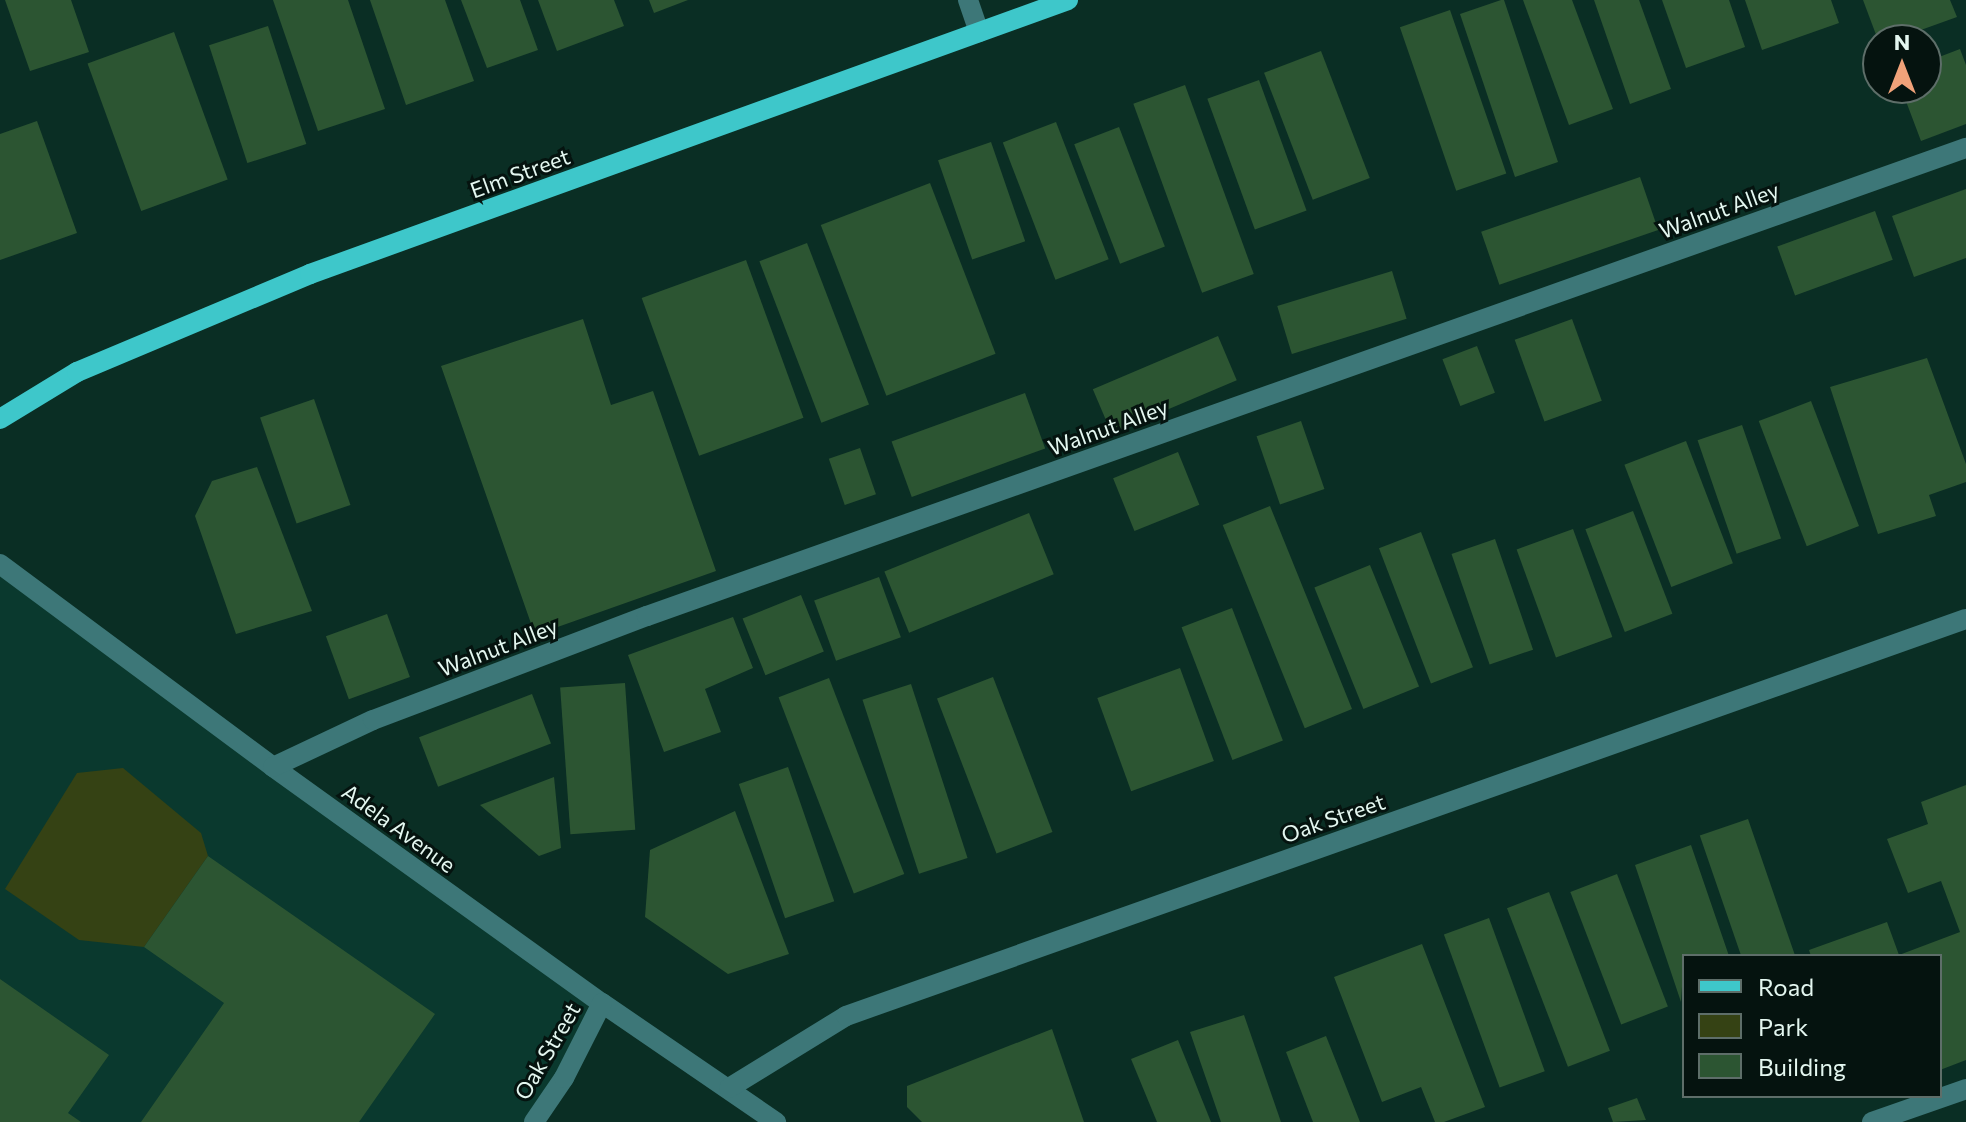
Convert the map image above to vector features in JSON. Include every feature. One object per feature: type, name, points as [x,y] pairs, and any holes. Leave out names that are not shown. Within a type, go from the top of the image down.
[{"type":"main road","name":"Elm Street","points":[[0,419],[77,372],[310,274],[1068,0]]},
{"type":"street","points":[[968,0],[979,32]]},
{"type":"street","name":"Walnut Alley","points":[[273,767],[373,720],[647,616],[1966,148]]},
{"type":"street","name":"Adela Avenue","points":[[0,564],[273,767],[602,1003],[776,1122]]},
{"type":"street","name":"Oak Street","points":[[729,1088],[846,1016],[1966,619]]},
{"type":"street","name":"Oak Street","points":[[534,1122],[564,1078],[602,1003]]},
{"type":"street","points":[[1942,1097],[1966,1089]]},
{"type":"street","points":[[1872,1122],[1940,1098]]},
{"type":"shaded area","points":[[0,564],[602,1003],[534,1122],[0,1122]]},
{"type":"green space","points":[[123,768],[201,833],[208,856],[144,947],[79,940],[5,889],[77,773]]},
{"type":"building","points":[[5,0],[71,0],[89,52],[30,71]]},
{"type":"building","points":[[273,0],[348,0],[385,109],[318,131]]},
{"type":"building","points":[[370,0],[445,0],[474,81],[406,105]]},
{"type":"building","points":[[461,0],[520,0],[538,50],[487,68]]},
{"type":"building","points":[[538,0],[614,0],[624,26],[557,51]]},
{"type":"building","points":[[649,0],[688,0],[654,13]]},
{"type":"building","points":[[1504,0],[1558,162],[1515,177],[1460,14]]},
{"type":"building","points":[[1523,0],[1572,0],[1613,109],[1569,125]]},
{"type":"building","points":[[1594,0],[1639,0],[1671,89],[1630,104]]},
{"type":"building","points":[[1662,0],[1729,0],[1745,47],[1686,68]]},
{"type":"building","points":[[1745,0],[1831,0],[1839,23],[1762,50]]},
{"type":"building","points":[[1863,0],[1950,0],[1957,17],[1938,24],[1872,24]]},
{"type":"building","points":[[1450,10],[1506,174],[1456,191],[1400,27]]},
{"type":"building","points":[[268,26],[306,144],[247,163],[209,45]]},
{"type":"building","points":[[174,32],[228,180],[141,211],[88,63]]},
{"type":"building","points":[[1960,49],[1966,65],[1966,124],[1921,141],[1907,104],[1942,104],[1942,56]]},
{"type":"building","points":[[1321,51],[1370,178],[1313,200],[1264,73]]},
{"type":"building","points":[[1259,80],[1307,211],[1255,229],[1207,99]]},
{"type":"building","points":[[1185,85],[1254,274],[1202,293],[1133,104]]},
{"type":"building","points":[[37,121],[77,233],[0,260],[0,134]]},
{"type":"building","points":[[1056,122],[1109,259],[1055,280],[1003,142]]},
{"type":"building","points":[[1119,127],[1165,246],[1120,264],[1074,144]]},
{"type":"building","points":[[991,142],[1025,241],[972,260],[938,160]]},
{"type":"building","points":[[1640,177],[1658,230],[1499,285],[1481,232]]},
{"type":"building","points":[[930,183],[996,354],[886,396],[821,225]]},
{"type":"building","points":[[1966,189],[1966,258],[1914,277],[1892,216]]},
{"type":"building","points":[[1875,211],[1893,260],[1795,295],[1777,247]]},
{"type":"building","points":[[807,243],[869,405],[821,423],[759,261]]},
{"type":"building","points":[[746,260],[803,418],[699,456],[642,298]]},
{"type":"building","points":[[1392,271],[1407,319],[1292,354],[1277,306]]},
{"type":"building","points":[[583,319],[611,405],[653,391],[716,571],[535,635],[441,366]]},
{"type":"building","points":[[1572,319],[1602,401],[1544,422],[1515,340]]},
{"type":"building","points":[[1218,336],[1237,380],[1112,433],[1093,389]]},
{"type":"building","points":[[1477,346],[1495,393],[1460,406],[1442,359]]},
{"type":"building","points":[[1927,358],[1966,464],[1966,482],[1929,495],[1936,516],[1878,534],[1830,387]]},
{"type":"building","points":[[1025,393],[1045,448],[912,497],[892,442]]},
{"type":"building","points":[[314,399],[350,505],[297,523],[260,418]]},
{"type":"building","points":[[1811,401],[1859,526],[1807,546],[1759,421]]},
{"type":"building","points":[[1301,421],[1324,489],[1280,504],[1257,436]]},
{"type":"building","points":[[1742,425],[1781,538],[1737,554],[1698,440]]},
{"type":"building","points":[[1686,441],[1733,563],[1671,587],[1624,465]]},
{"type":"building","points":[[860,448],[876,494],[845,505],[829,459]]},
{"type":"building","points":[[1178,452],[1199,505],[1134,531],[1113,478]]},
{"type":"building","points":[[257,467],[312,611],[236,634],[195,516],[212,481]]},
{"type":"building","points":[[1270,506],[1352,709],[1305,728],[1223,525]]},
{"type":"building","points":[[1633,511],[1672,614],[1625,632],[1585,529]]},
{"type":"building","points":[[1029,513],[1054,574],[909,633],[884,571]]},
{"type":"building","points":[[1573,529],[1612,637],[1556,658],[1517,550]]},
{"type":"building","points":[[1421,532],[1473,667],[1431,683],[1379,548]]},
{"type":"building","points":[[1495,539],[1533,650],[1490,665],[1452,554]]},
{"type":"building","points":[[1370,565],[1419,686],[1363,709],[1314,587]]},
{"type":"building","points":[[879,577],[901,637],[836,661],[814,601]]},
{"type":"building","points":[[801,595],[824,652],[765,675],[743,619]]},
{"type":"building","points":[[1232,608],[1283,741],[1232,760],[1182,627]]},
{"type":"building","points":[[387,614],[410,677],[349,699],[326,636]]},
{"type":"building","points":[[733,617],[753,668],[705,689],[721,732],[664,752],[628,655]]},
{"type":"building","points":[[1180,668],[1214,761],[1131,791],[1097,698]]},
{"type":"building","points":[[993,677],[1052,832],[996,853],[937,699]]},
{"type":"building","points":[[829,678],[904,874],[854,893],[779,697]]},
{"type":"building","points":[[625,683],[635,830],[570,834],[560,688]]},
{"type":"building","points":[[911,684],[968,858],[919,874],[862,700]]},
{"type":"building","points":[[532,694],[551,743],[438,787],[419,737]]},
{"type":"building","points":[[788,767],[834,901],[785,918],[739,784]]},
{"type":"building","points":[[554,777],[561,848],[539,856],[480,805]]},
{"type":"building","points":[[1966,785],[1966,1060],[1942,1069],[1942,954],[1902,954],[1960,932],[1941,881],[1908,893],[1887,839],[1928,824],[1921,802]]},
{"type":"building","points":[[735,811],[789,954],[728,974],[645,917],[650,850]]},
{"type":"building","points":[[1748,819],[1794,954],[1741,954],[1700,836]]},
{"type":"building","points":[[1691,845],[1728,954],[1682,954],[1681,1002],[1635,865]]},
{"type":"building","points":[[208,856],[435,1014],[359,1122],[141,1122],[224,1003],[144,947]]},
{"type":"building","points":[[1617,874],[1668,1007],[1621,1024],[1570,892]]},
{"type":"building","points":[[1549,892],[1610,1051],[1568,1067],[1507,908]]},
{"type":"building","points":[[1489,918],[1545,1071],[1500,1088],[1444,934]]},
{"type":"building","points":[[1887,922],[1899,954],[1810,954],[1809,950]]},
{"type":"building","points":[[1422,944],[1485,1107],[1444,1122],[1435,1122],[1421,1087],[1382,1102],[1334,977]]},
{"type":"building","points":[[0,979],[109,1055],[68,1113],[81,1122],[0,1122]]},
{"type":"building","points":[[1244,1015],[1281,1122],[1221,1122],[1190,1032]]},
{"type":"building","points":[[1052,1029],[1084,1122],[922,1122],[907,1107],[907,1086]]},
{"type":"building","points":[[1326,1036],[1360,1122],[1313,1122],[1286,1052]]},
{"type":"building","points":[[1178,1040],[1211,1122],[1157,1122],[1131,1059]]},
{"type":"building","points":[[1637,1098],[1646,1120],[1613,1122],[1608,1108]]}]
